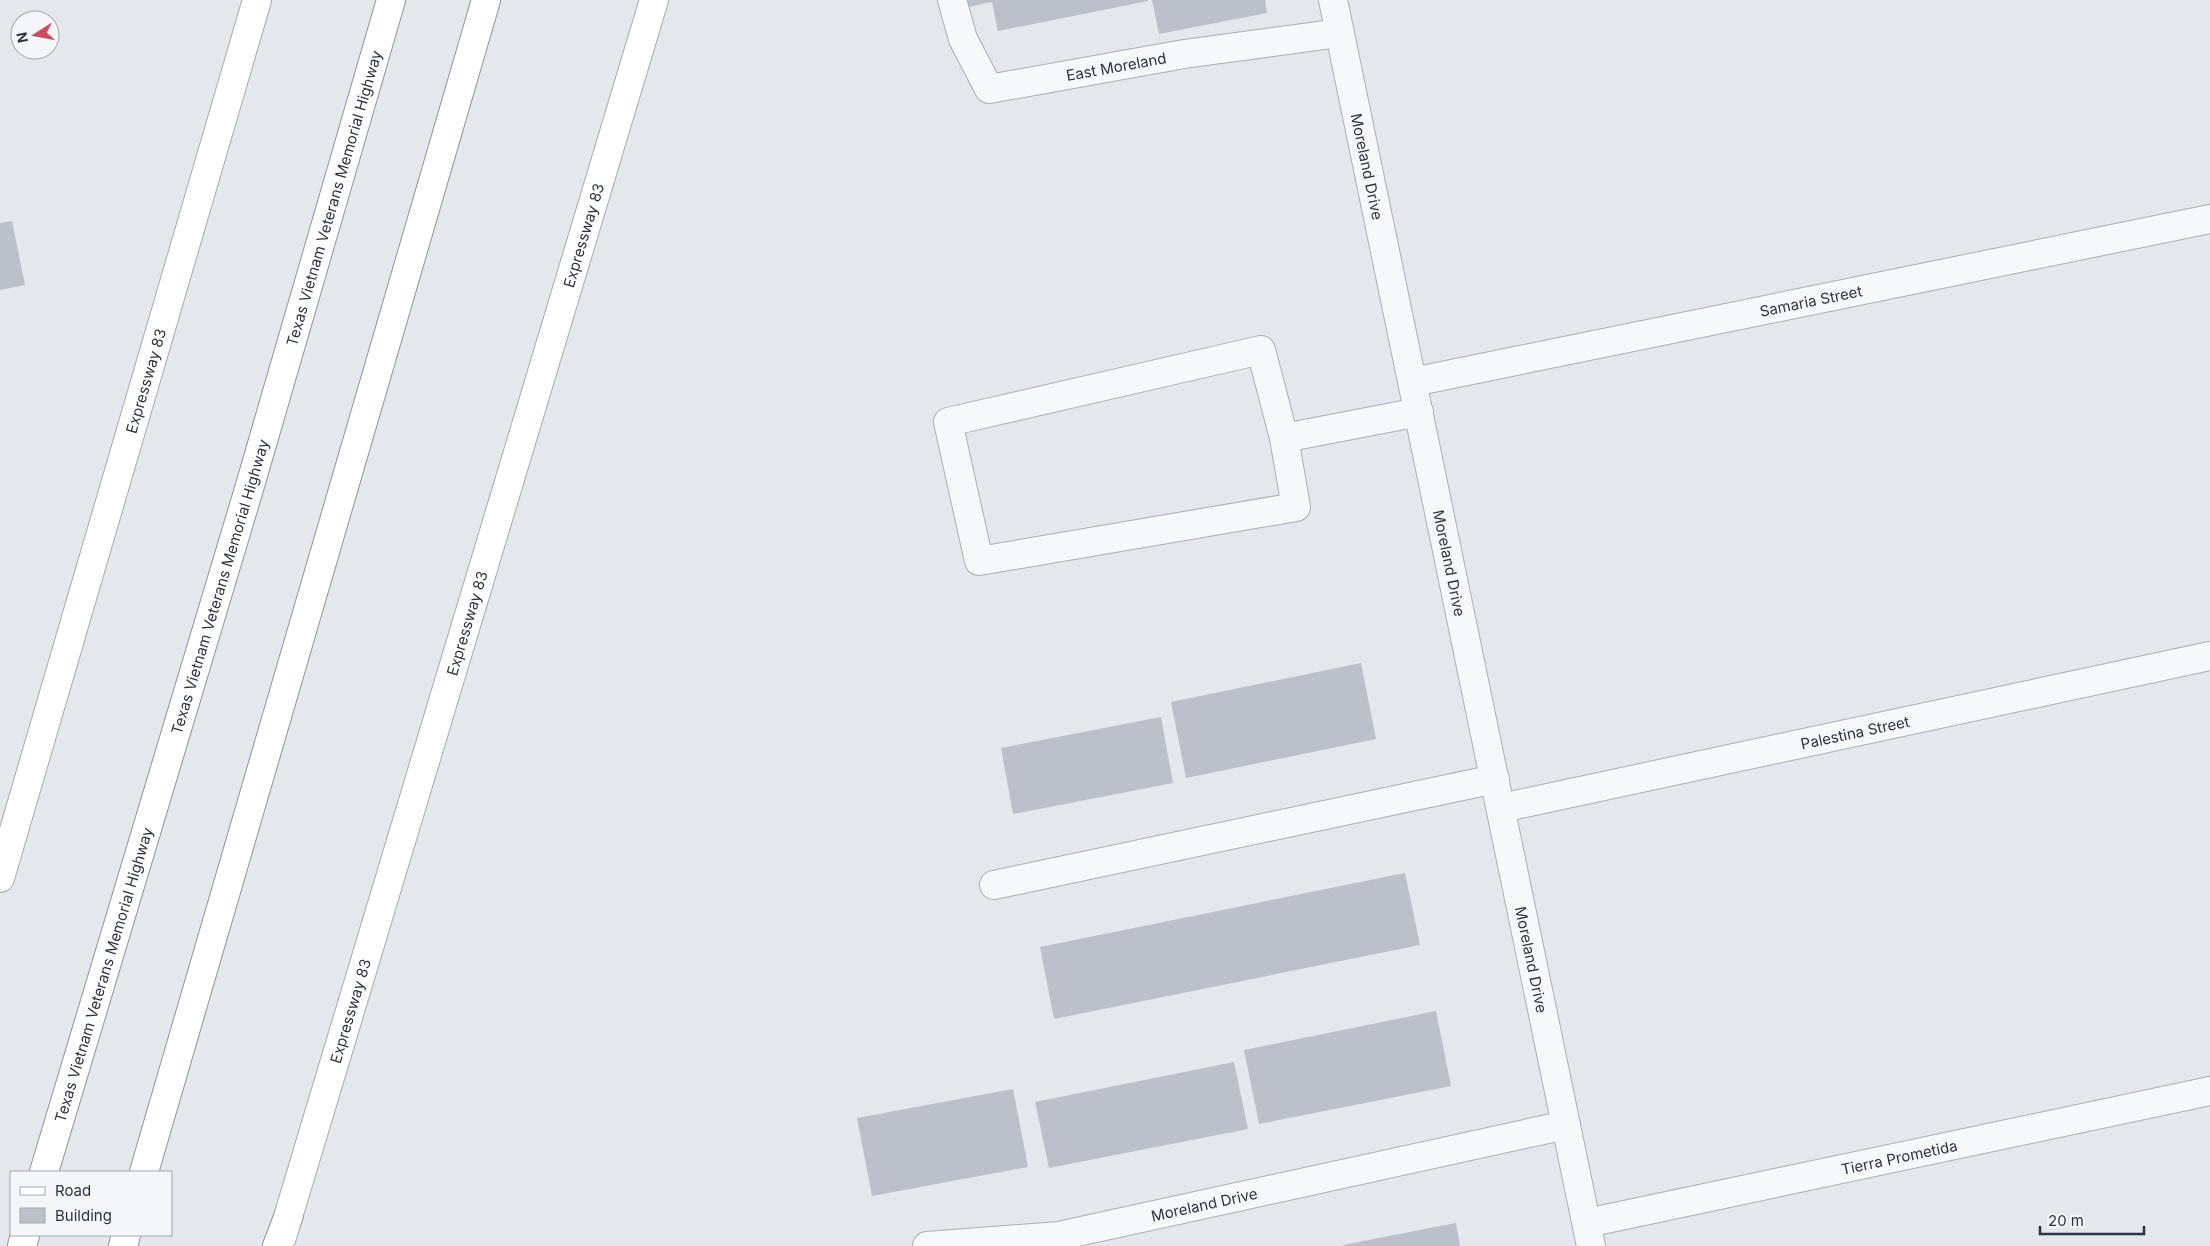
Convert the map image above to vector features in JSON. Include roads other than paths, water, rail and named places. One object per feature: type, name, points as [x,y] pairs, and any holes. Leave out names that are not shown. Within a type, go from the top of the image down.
[{"type":"main road","name":"Expressway 83","points":[[0,878],[257,0]]},
{"type":"main road","name":"Texas Vietnam Veterans Memorial Highway","points":[[44,1171],[250,489],[391,0]]},
{"type":"main road","points":[[144,1171],[486,0]]},
{"type":"main road","name":"Expressway 83","points":[[279,1246],[654,0]]},
{"type":"street","name":"East Moreland","points":[[952,0],[963,39],[989,89],[1184,54],[1340,33]]},
{"type":"street","name":"Moreland Drive","points":[[1333,0],[1589,1234]]},
{"type":"street","name":"Samaria Street","points":[[1413,382],[2210,219]]},
{"type":"street","points":[[1262,350],[1284,438],[1296,507],[979,561],[948,422],[1262,350]]},
{"type":"street","points":[[1284,438],[1419,412]]},
{"type":"street","name":"Palestina Street","points":[[1501,808],[2210,656]]},
{"type":"street","points":[[994,885],[1495,779]]},
{"type":"street","name":"Tierra Prometida","points":[[1589,1234],[2210,1091]]},
{"type":"street","name":"Moreland Drive","points":[[927,1246],[1059,1236],[1566,1125]]}]
